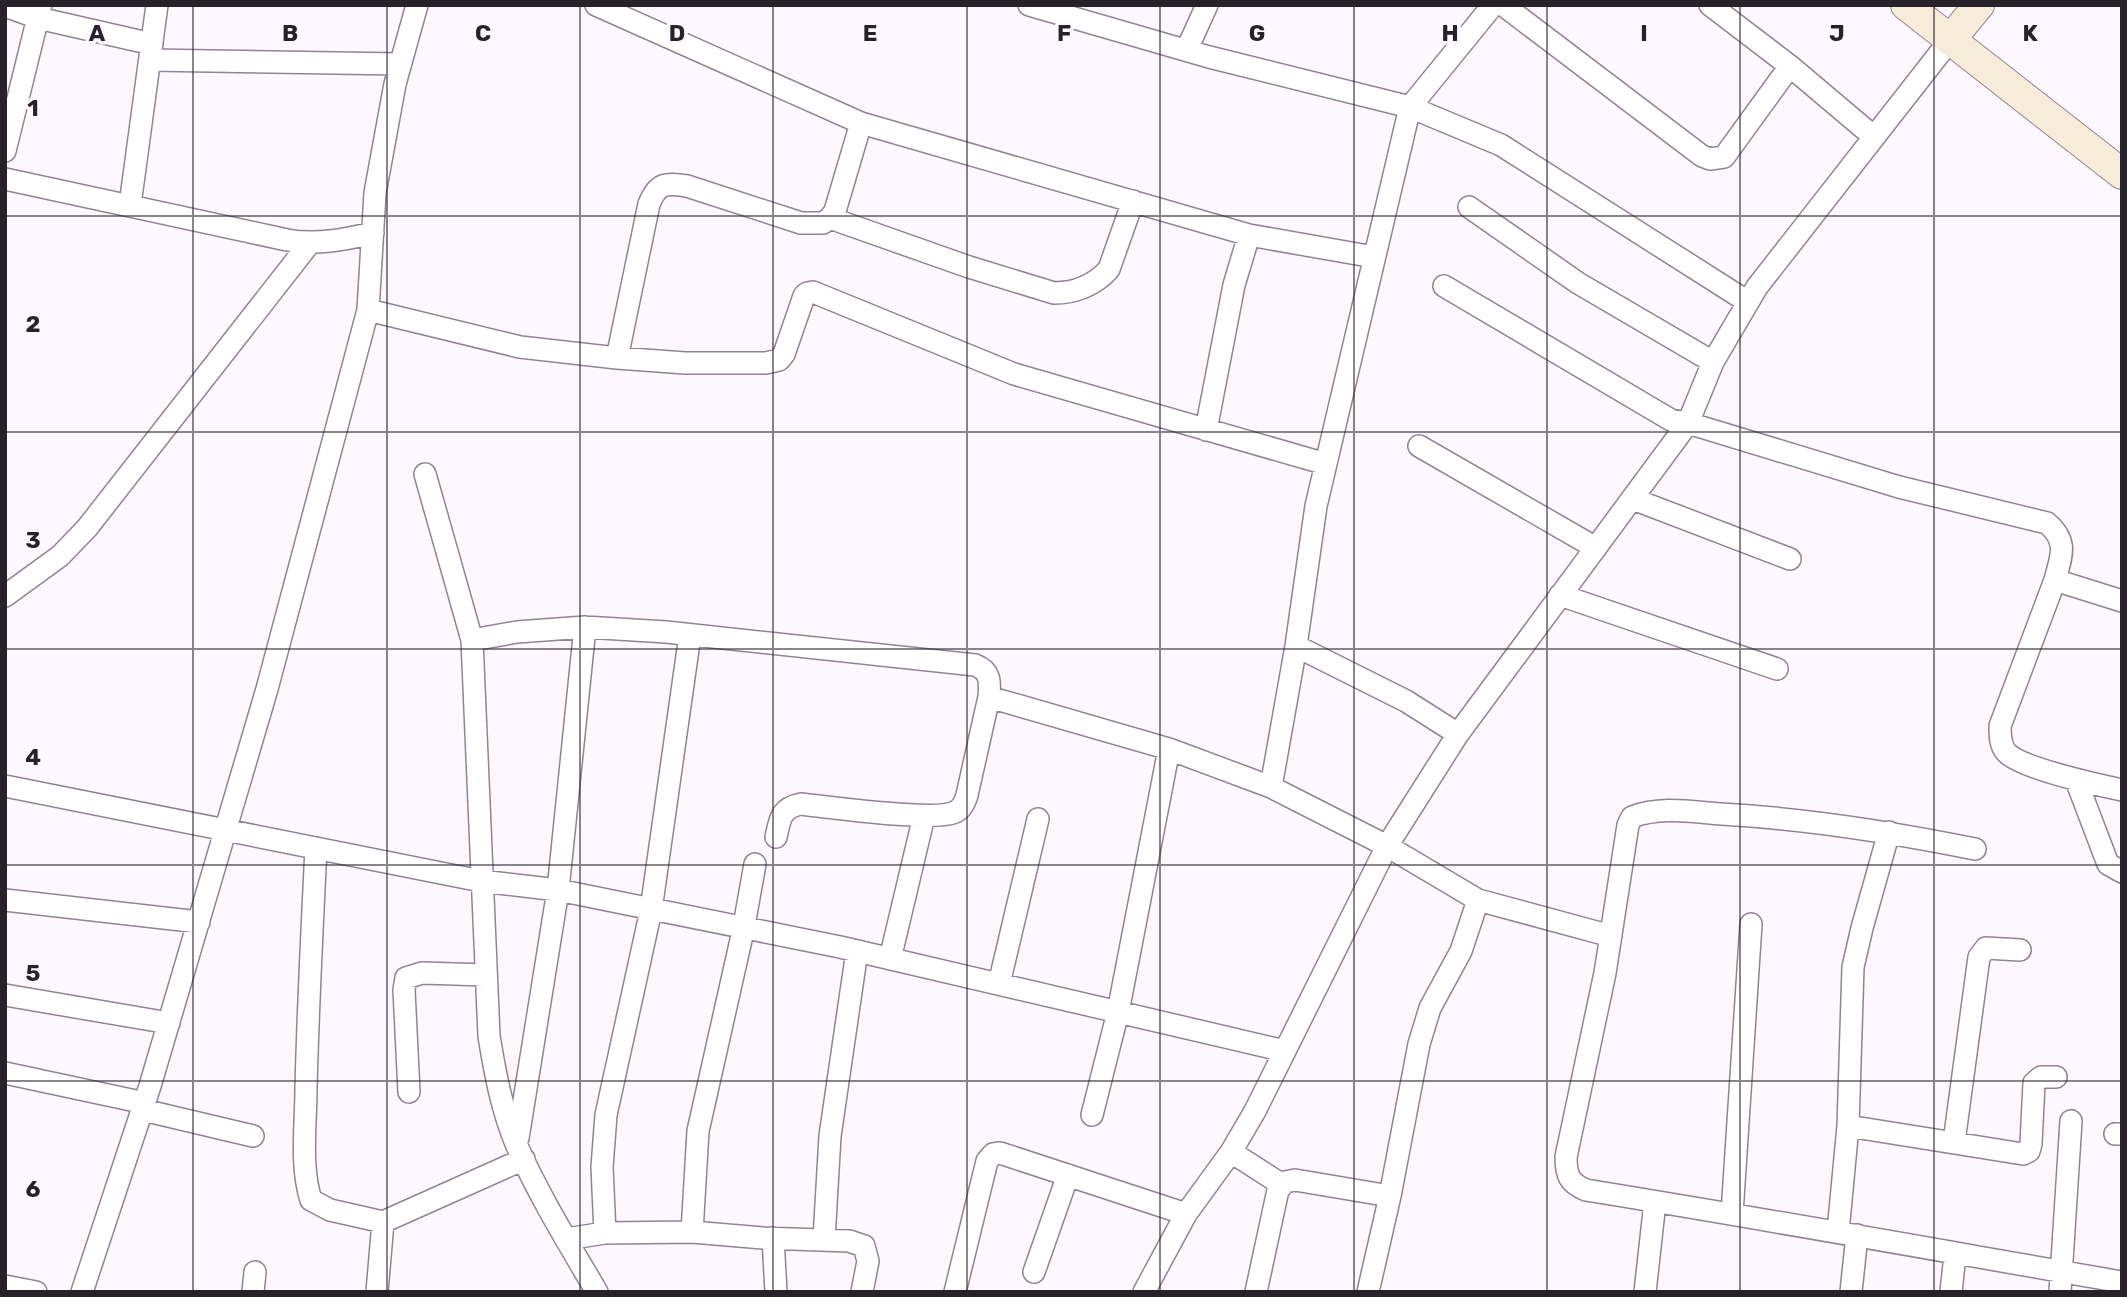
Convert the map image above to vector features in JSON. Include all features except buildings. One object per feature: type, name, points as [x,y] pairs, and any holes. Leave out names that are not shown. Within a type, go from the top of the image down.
[{"type":"main road","points":[[1906,5],[1964,23],[2122,174]]},
{"type":"main road","points":[[1940,5],[2122,149]]},
{"type":"street","points":[[130,205],[157,5]]},
{"type":"street","points":[[82,1292],[144,1107],[267,689],[368,310],[375,193],[395,84],[417,5]]},
{"type":"street","points":[[596,5],[861,123],[1249,235],[1374,257]]},
{"type":"street","points":[[1029,5],[1209,57],[1410,107],[1502,145],[1748,302]]},
{"type":"street","points":[[1187,49],[1207,5]]},
{"type":"street","points":[[1271,787],[1296,646],[1316,506],[1410,107],[1493,5]]},
{"type":"street","points":[[1503,5],[1702,156],[1710,159],[1724,157],[1790,66]]},
{"type":"street","points":[[1710,5],[1790,66],[1874,137]]},
{"type":"street","points":[[5,6],[39,11],[151,52],[400,64]]},
{"type":"street","points":[[5,151],[39,11]]},
{"type":"street","points":[[1144,1292],[1186,1214],[1231,1152],[1255,1111],[1387,846],[1458,734],[1688,423],[1713,362],[1757,287],[1964,23]]},
{"type":"street","points":[[617,358],[649,204],[654,192],[668,184],[687,186],[814,225],[830,218],[839,199],[861,123]]},
{"type":"street","points":[[5,179],[309,244],[373,233]]},
{"type":"street","points":[[830,218],[969,267],[1054,293],[1065,293],[1088,286],[1102,278],[1109,269],[1133,201]]},
{"type":"street","points":[[1469,207],[1578,283],[1713,362]]},
{"type":"street","points":[[1206,430],[1234,285],[1249,235]]},
{"type":"street","points":[[5,596],[60,556],[87,528],[309,244]]},
{"type":"street","points":[[1444,286],[1671,420],[1911,491],[2047,523],[2062,541],[2055,580],[2000,726],[2001,741],[2004,750],[2013,758],[2076,780],[2122,790]]},
{"type":"street","points":[[368,310],[520,347],[685,363],[773,362],[783,354],[804,296],[813,292],[1014,374],[1326,464]]},
{"type":"street","points":[[1419,446],[1596,548]]},
{"type":"street","points":[[425,474],[472,640],[485,975],[489,1036],[495,1069],[520,1152],[597,1292]]},
{"type":"street","points":[[1633,499],[1790,559]]},
{"type":"street","points":[[2055,580],[2122,601]]},
{"type":"street","points":[[1560,594],[1777,669]]},
{"type":"street","points":[[472,640],[517,632],[585,627],[690,635],[975,665],[987,673],[990,681],[989,697],[964,803],[954,813],[923,816],[801,804],[782,812],[776,838]]},
{"type":"street","points":[[520,1152],[558,890],[585,627]]},
{"type":"street","points":[[605,1233],[602,1167],[606,1115],[651,910],[690,635]]},
{"type":"street","points":[[1296,646],[1406,701],[1458,734]]},
{"type":"street","points":[[989,697],[1169,749],[1271,787],[1387,846],[1478,900],[1611,936]]},
{"type":"street","points":[[1092,1115],[1118,1012],[1169,749]]},
{"type":"street","points":[[2076,780],[2108,864],[2122,872]]},
{"type":"street","points":[[5,786],[481,881],[558,890],[857,951],[1285,1051]]},
{"type":"street","points":[[1975,849],[1889,832],[1791,818],[1658,810],[1632,817],[1628,825],[1611,936],[1566,1157],[1566,1174],[1575,1186],[1586,1190],[1848,1233],[2062,1281],[2122,1282]]},
{"type":"street","points":[[890,959],[923,816]]},
{"type":"street","points":[[999,984],[1038,819]]},
{"type":"street","points":[[1852,1292],[1848,1233],[1848,1126],[1853,967],[1889,832]]},
{"type":"street","points":[[316,848],[305,1143],[307,1186],[311,1200],[330,1210],[383,1222],[520,1152]]},
{"type":"street","points":[[692,1232],[698,1131],[755,864]]},
{"type":"street","points":[[5,900],[199,922]]},
{"type":"street","points":[[1368,1292],[1390,1196],[1419,1044],[1430,1008],[1461,951],[1478,900]]},
{"type":"street","points":[[1732,1214],[1751,924]]},
{"type":"street","points":[[1954,1142],[1979,957],[1986,948],[1991,947],[2021,950]]},
{"type":"street","points":[[824,1239],[830,1136],[857,951]]},
{"type":"street","points":[[410,1092],[404,990],[406,978],[422,974],[485,975]]},
{"type":"street","points":[[5,995],[169,1023]]},
{"type":"street","points":[[5,1073],[253,1136]]},
{"type":"street","points":[[1848,1126],[2023,1154],[2029,1151],[2034,1083],[2041,1077],[2056,1077]]},
{"type":"street","points":[[2062,1281],[2071,1121]]},
{"type":"street","points":[[1231,1152],[1281,1184]]},
{"type":"street","points":[[955,1292],[989,1156],[1000,1153],[1186,1214]]},
{"type":"street","points":[[1034,1272],[1068,1174]]},
{"type":"street","points":[[1256,1292],[1281,1184],[1295,1180],[1390,1196]]},
{"type":"street","points":[[1645,1292],[1655,1202]]},
{"type":"street","points":[[377,1292],[383,1222]]},
{"type":"street","points":[[566,1239],[605,1233],[692,1232],[849,1241],[864,1246],[868,1261],[862,1292]]},
{"type":"street","points":[[773,1238],[776,1292]]},
{"type":"street","points":[[1951,1292],[1955,1255]]},
{"type":"street","points":[[5,1286],[36,1292]]}]
